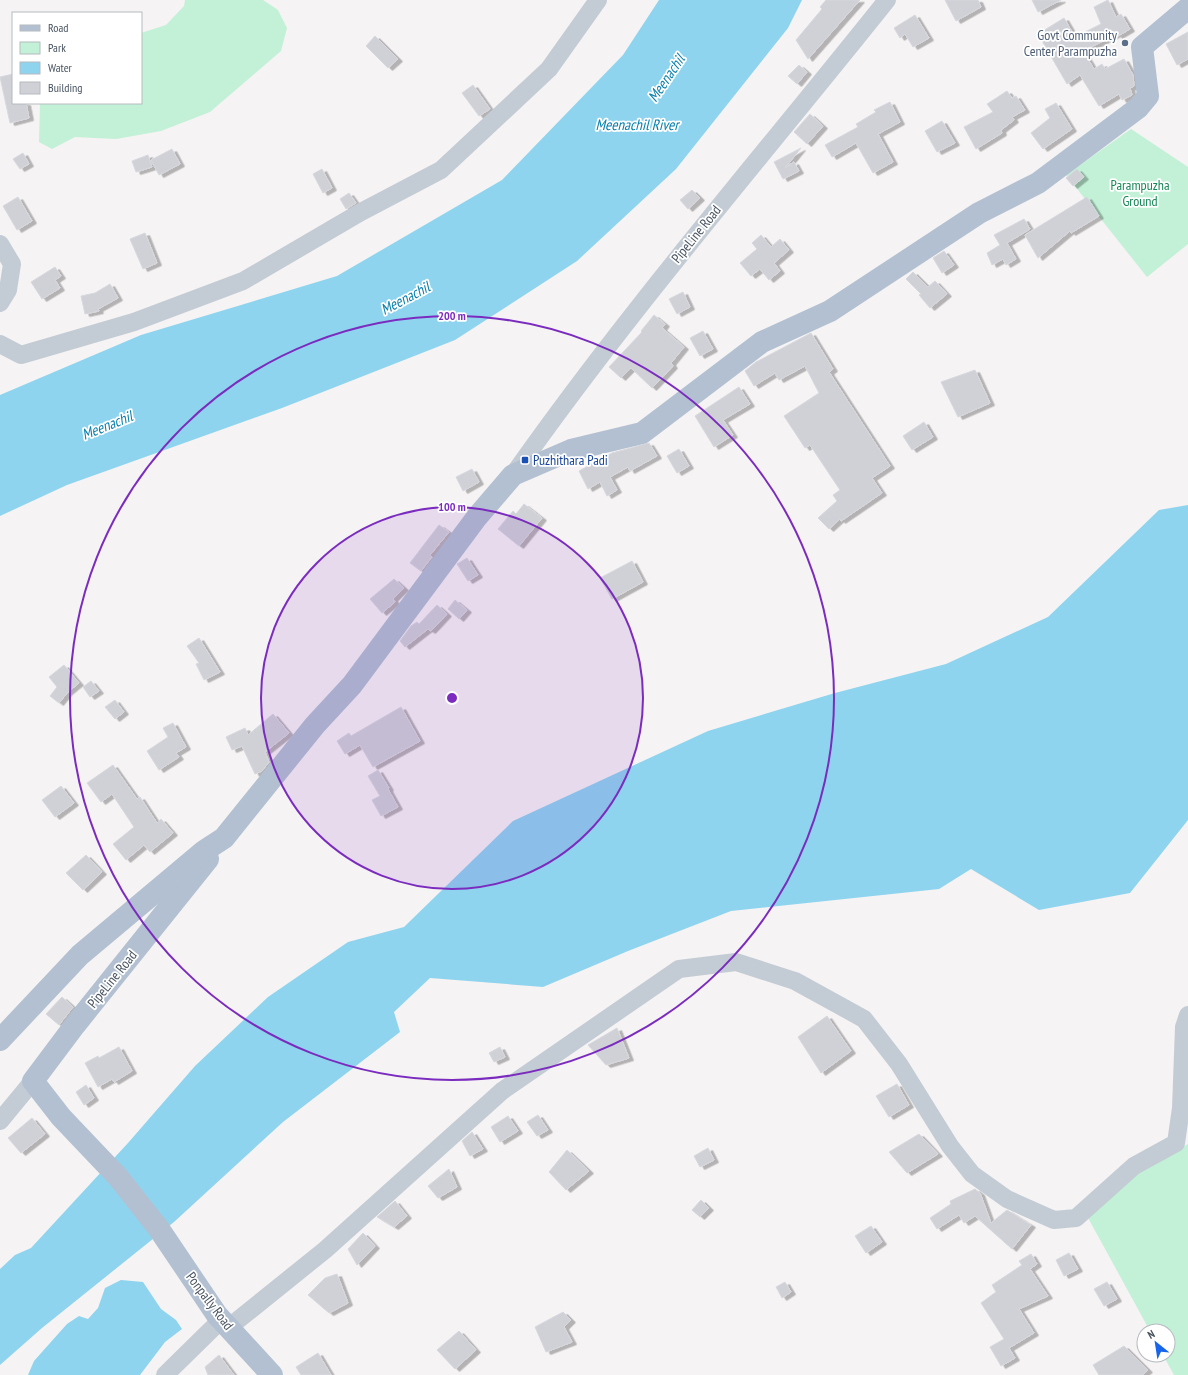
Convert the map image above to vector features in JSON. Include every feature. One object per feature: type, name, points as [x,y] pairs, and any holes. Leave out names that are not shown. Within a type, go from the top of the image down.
[{"type":"main road","points":[[513,475],[571,450],[642,433],[762,342],[830,312],[979,213],[1038,183],[1138,108],[1148,96],[1142,47],[1188,8]]},
{"type":"main road","name":"PipeLine Road","points":[[33,1081],[84,1014],[315,725],[352,685],[477,517],[513,475]]},
{"type":"main road","points":[[0,1040],[80,955],[204,851],[224,838]]},
{"type":"main road","name":"Ponpally Road","points":[[33,1081],[61,1117],[118,1177],[154,1222],[225,1324],[272,1375]]},
{"type":"street","points":[[0,344],[21,356],[134,322],[243,280],[362,212],[441,170],[548,69],[598,0]]},
{"type":"street","name":"PipeLine Road","points":[[513,475],[562,405],[656,284],[887,0]]},
{"type":"street","points":[[0,244],[12,264],[8,290],[0,303]]},
{"type":"street","points":[[165,1375],[225,1324],[326,1250],[502,1091],[679,969],[736,962],[795,981],[864,1019],[899,1064],[950,1146],[972,1174],[1007,1199],[1054,1220],[1076,1218],[1134,1166],[1176,1143],[1181,1108],[1184,1027],[1188,1015]]},
{"type":"street","name":"PipeLine Road","points":[[0,1121],[33,1081]]},
{"type":"green space","points":[[185,0],[263,0],[278,10],[287,28],[281,51],[210,112],[161,131],[116,139],[75,137],[52,149],[39,142],[40,104],[142,104],[142,33],[166,25],[184,6]]},
{"type":"green space","name":"Parampuzha Ground","points":[[1131,129],[1188,167],[1188,244],[1147,277],[1066,175]]},
{"type":"green space","points":[[1188,1144],[1188,1375],[1174,1375],[1167,1363],[1176,1363],[1176,1323],[1146,1323],[1081,1205]]},
{"type":"water","name":"Meenachil River","points":[[659,0],[802,0],[788,28],[676,169],[577,261],[455,340],[282,408],[67,485],[0,516],[0,395],[141,335],[337,276],[502,180],[623,55]]},
{"type":"water","points":[[1188,505],[1188,820],[1130,893],[1039,910],[971,869],[939,889],[731,911],[628,951],[543,987],[430,978],[394,1012],[400,1032],[283,1122],[174,1222],[42,1328],[0,1365],[0,1269],[15,1255],[31,1248],[128,1143],[195,1066],[268,997],[348,942],[404,927],[513,821],[708,731],[835,693],[946,664],[1048,617],[1159,510]]},
{"type":"water","points":[[121,1280],[143,1282],[161,1309],[176,1320],[182,1329],[165,1342],[140,1375],[28,1375],[34,1361],[67,1324],[79,1316],[88,1319],[98,1308],[105,1288]]},
{"type":"building","points":[[826,0],[860,0],[808,59],[796,40],[822,9],[820,7]]},
{"type":"building","points":[[945,0],[978,0],[981,7],[956,21]]},
{"type":"building","points":[[1032,0],[1061,0],[1038,12]]},
{"type":"building","points":[[1108,0],[1116,17],[1121,14],[1130,29],[1118,36],[1117,34],[1083,51],[1094,69],[1102,64],[1105,69],[1124,59],[1133,75],[1134,86],[1130,88],[1132,95],[1122,100],[1119,94],[1099,106],[1080,75],[1067,84],[1038,34],[1064,18],[1075,37],[1101,24],[1094,7]]},
{"type":"building","points":[[915,15],[929,38],[913,47],[905,34],[900,38],[894,28]]},
{"type":"building","points":[[1188,32],[1188,59],[1177,65],[1166,44]]},
{"type":"building","points":[[375,36],[398,59],[388,68],[366,46]]},
{"type":"building","points":[[799,65],[807,72],[797,84],[788,76]]},
{"type":"building","points":[[12,74],[12,104],[26,104],[29,118],[10,123],[0,77]]},
{"type":"building","points":[[473,85],[490,109],[479,116],[462,93]]},
{"type":"building","points":[[1007,91],[1012,98],[1016,96],[1025,110],[1012,117],[1014,120],[1001,130],[1002,133],[976,149],[964,127],[993,112],[987,104]]},
{"type":"building","points":[[890,102],[900,122],[878,134],[893,162],[873,173],[856,143],[832,157],[825,145],[858,127],[856,124],[876,112],[874,110]]},
{"type":"building","points":[[1056,103],[1072,129],[1043,149],[1031,133],[1050,118],[1045,109]]},
{"type":"building","points":[[810,114],[823,126],[807,144],[794,132]]},
{"type":"building","points":[[942,121],[955,143],[937,152],[925,131]]},
{"type":"building","points":[[801,148],[785,168],[794,162],[799,171],[783,179],[774,162]]},
{"type":"building","points":[[172,149],[180,164],[159,175],[151,160]]},
{"type":"building","points":[[23,153],[29,164],[20,169],[13,159]]},
{"type":"building","points":[[148,155],[152,167],[136,172],[132,161]]},
{"type":"building","points":[[322,169],[332,188],[323,193],[313,174]]},
{"type":"building","points":[[1077,169],[1084,177],[1073,186],[1066,178]]},
{"type":"building","points":[[692,190],[700,198],[688,209],[680,200]]},
{"type":"building","points":[[349,193],[356,203],[346,209],[340,199]]},
{"type":"building","points":[[18,197],[32,221],[17,230],[3,206]]},
{"type":"building","points":[[1087,197],[1099,216],[1071,233],[1070,231],[1038,258],[1025,235]]},
{"type":"building","points":[[1024,219],[1030,229],[1007,243],[1016,259],[1006,265],[1003,259],[992,265],[987,253],[1000,245],[994,235]]},
{"type":"building","points":[[145,233],[157,263],[143,269],[130,239]]},
{"type":"building","points":[[761,235],[771,247],[780,239],[789,250],[774,263],[780,271],[769,280],[760,269],[751,276],[740,263],[757,249],[752,243]]},
{"type":"building","points":[[944,251],[954,265],[942,273],[933,258]]},
{"type":"building","points":[[55,267],[61,276],[55,280],[60,288],[42,299],[31,282]]},
{"type":"building","points":[[913,272],[928,287],[935,281],[947,294],[930,308],[919,295],[921,294],[906,279]]},
{"type":"building","points":[[110,284],[118,298],[98,309],[99,311],[85,314],[81,296],[95,293]]},
{"type":"building","points":[[683,292],[690,307],[677,314],[669,299]]},
{"type":"building","points":[[654,315],[665,324],[662,328],[684,347],[671,363],[673,366],[652,388],[631,368],[621,378],[609,367],[642,332],[641,331]]},
{"type":"building","points":[[703,331],[713,349],[700,356],[690,338]]},
{"type":"building","points":[[811,333],[833,369],[829,372],[890,466],[872,478],[882,493],[841,521],[840,519],[829,529],[818,518],[837,501],[833,495],[840,490],[810,445],[805,448],[784,416],[819,393],[805,366],[779,380],[775,373],[754,386],[745,371],[756,362]]},
{"type":"building","points":[[975,370],[990,403],[958,417],[941,382]]},
{"type":"building","points":[[739,387],[750,404],[723,420],[733,435],[714,447],[695,416]]},
{"type":"building","points":[[924,422],[933,437],[912,450],[903,436]]},
{"type":"building","points":[[649,443],[657,456],[630,471],[628,467],[610,477],[617,490],[607,496],[600,482],[588,489],[579,471],[612,453]]},
{"type":"building","points":[[679,449],[689,466],[677,473],[667,456]]},
{"type":"building","points":[[472,469],[479,482],[463,491],[456,477]]},
{"type":"building","points":[[524,504],[542,518],[519,546],[498,529],[513,511],[516,514]]},
{"type":"building","points":[[439,525],[449,532],[430,555],[432,557],[421,571],[410,563]]},
{"type":"building","points":[[467,558],[478,575],[468,581],[457,564]]},
{"type":"building","points":[[632,561],[643,582],[612,599],[600,578]]},
{"type":"building","points":[[394,579],[404,588],[393,599],[395,602],[382,613],[370,599]]},
{"type":"building","points":[[455,600],[467,610],[459,619],[448,609]]},
{"type":"building","points":[[437,605],[447,614],[431,631],[428,629],[405,647],[400,641],[411,626],[417,622],[419,624]]},
{"type":"building","points":[[199,638],[220,672],[204,680],[196,664],[199,663],[187,646]]},
{"type":"building","points":[[64,665],[79,683],[68,692],[59,703],[50,696],[57,687],[49,677]]},
{"type":"building","points":[[91,681],[99,691],[90,697],[83,687]]},
{"type":"building","points":[[115,700],[124,712],[115,719],[105,707]]},
{"type":"building","points":[[401,707],[420,741],[373,767],[360,745],[345,754],[337,741],[349,733],[351,736]]},
{"type":"building","points":[[273,714],[289,733],[265,752],[269,762],[262,771],[255,774],[242,746],[232,750],[226,737],[245,728],[248,735]]},
{"type":"building","points":[[173,723],[186,747],[176,753],[179,757],[159,770],[147,751],[168,737],[163,728]]},
{"type":"building","points":[[113,765],[137,799],[140,797],[157,823],[161,819],[173,833],[150,852],[144,845],[126,860],[113,844],[134,827],[112,794],[101,802],[87,783]]},
{"type":"building","points":[[378,770],[398,807],[381,816],[372,800],[380,796],[368,776]]},
{"type":"building","points":[[61,786],[74,803],[55,817],[42,800]]},
{"type":"building","points":[[86,855],[102,872],[83,890],[66,873]]},
{"type":"building","points":[[62,997],[73,1007],[59,1025],[46,1014]]},
{"type":"building","points":[[827,1016],[851,1051],[821,1073],[798,1037]]},
{"type":"building","points":[[617,1028],[629,1058],[606,1065],[588,1045]]},
{"type":"building","points":[[119,1047],[132,1071],[114,1082],[112,1079],[98,1087],[85,1063],[98,1056],[99,1058]]},
{"type":"building","points":[[500,1047],[505,1057],[494,1062],[489,1053]]},
{"type":"building","points":[[897,1084],[909,1105],[889,1117],[876,1096]]},
{"type":"building","points":[[86,1085],[94,1098],[84,1105],[76,1092]]},
{"type":"building","points":[[538,1115],[548,1130],[537,1136],[527,1122]]},
{"type":"building","points":[[508,1116],[518,1131],[500,1142],[491,1127]]},
{"type":"building","points":[[32,1118],[45,1134],[21,1153],[8,1138]]},
{"type":"building","points":[[472,1132],[483,1149],[470,1156],[462,1141]]},
{"type":"building","points":[[919,1134],[938,1154],[907,1173],[889,1152]]},
{"type":"building","points":[[708,1148],[714,1160],[700,1167],[694,1156]]},
{"type":"building","points":[[567,1150],[589,1171],[566,1190],[549,1172]]},
{"type":"building","points":[[449,1169],[457,1187],[438,1198],[428,1186]]},
{"type":"building","points":[[975,1189],[980,1193],[991,1223],[1007,1210],[1031,1225],[1012,1249],[975,1216],[964,1223],[959,1215],[937,1229],[930,1218],[951,1204],[950,1201]]},
{"type":"building","points":[[701,1200],[709,1208],[700,1217],[692,1210]]},
{"type":"building","points":[[395,1201],[407,1216],[394,1227],[377,1217]]},
{"type":"building","points":[[871,1226],[882,1242],[866,1253],[855,1236]]},
{"type":"building","points":[[363,1233],[375,1246],[357,1265],[348,1249]]},
{"type":"building","points":[[1069,1253],[1078,1269],[1064,1276],[1056,1260]]},
{"type":"building","points":[[1031,1254],[1037,1264],[1030,1269],[1048,1296],[1019,1309],[1034,1333],[1009,1348],[1015,1358],[1001,1366],[990,1347],[1004,1339],[981,1303],[996,1292],[992,1285],[1022,1265],[1019,1261]]},
{"type":"building","points":[[337,1274],[348,1303],[329,1313],[308,1295],[325,1278]]},
{"type":"building","points":[[785,1282],[791,1292],[782,1298],[776,1287]]},
{"type":"building","points":[[1107,1282],[1117,1299],[1104,1306],[1094,1289]]},
{"type":"building","points":[[563,1312],[571,1320],[564,1327],[572,1342],[546,1352],[535,1327]]},
{"type":"building","points":[[459,1331],[476,1350],[455,1369],[437,1350]]},
{"type":"building","points":[[1124,1346],[1136,1358],[1136,1363],[1141,1363],[1148,1370],[1142,1375],[1099,1375],[1093,1365]]},
{"type":"building","points":[[318,1353],[331,1375],[301,1375],[296,1367]]},
{"type":"building","points":[[219,1355],[234,1375],[208,1375],[205,1367]]},
{"type":"place","name":"Govt Community Center Parampuzha","points":[[1125,43]]},
{"type":"place","name":"Puzhithara Padi","points":[[525,460]]},
{"type":"water label","name":"Meenachil","points":[[666,78]]},
{"type":"water label","name":"Meenachil","points":[[405,298]]},
{"type":"water label","name":"Meenachil","points":[[107,425]]}]
